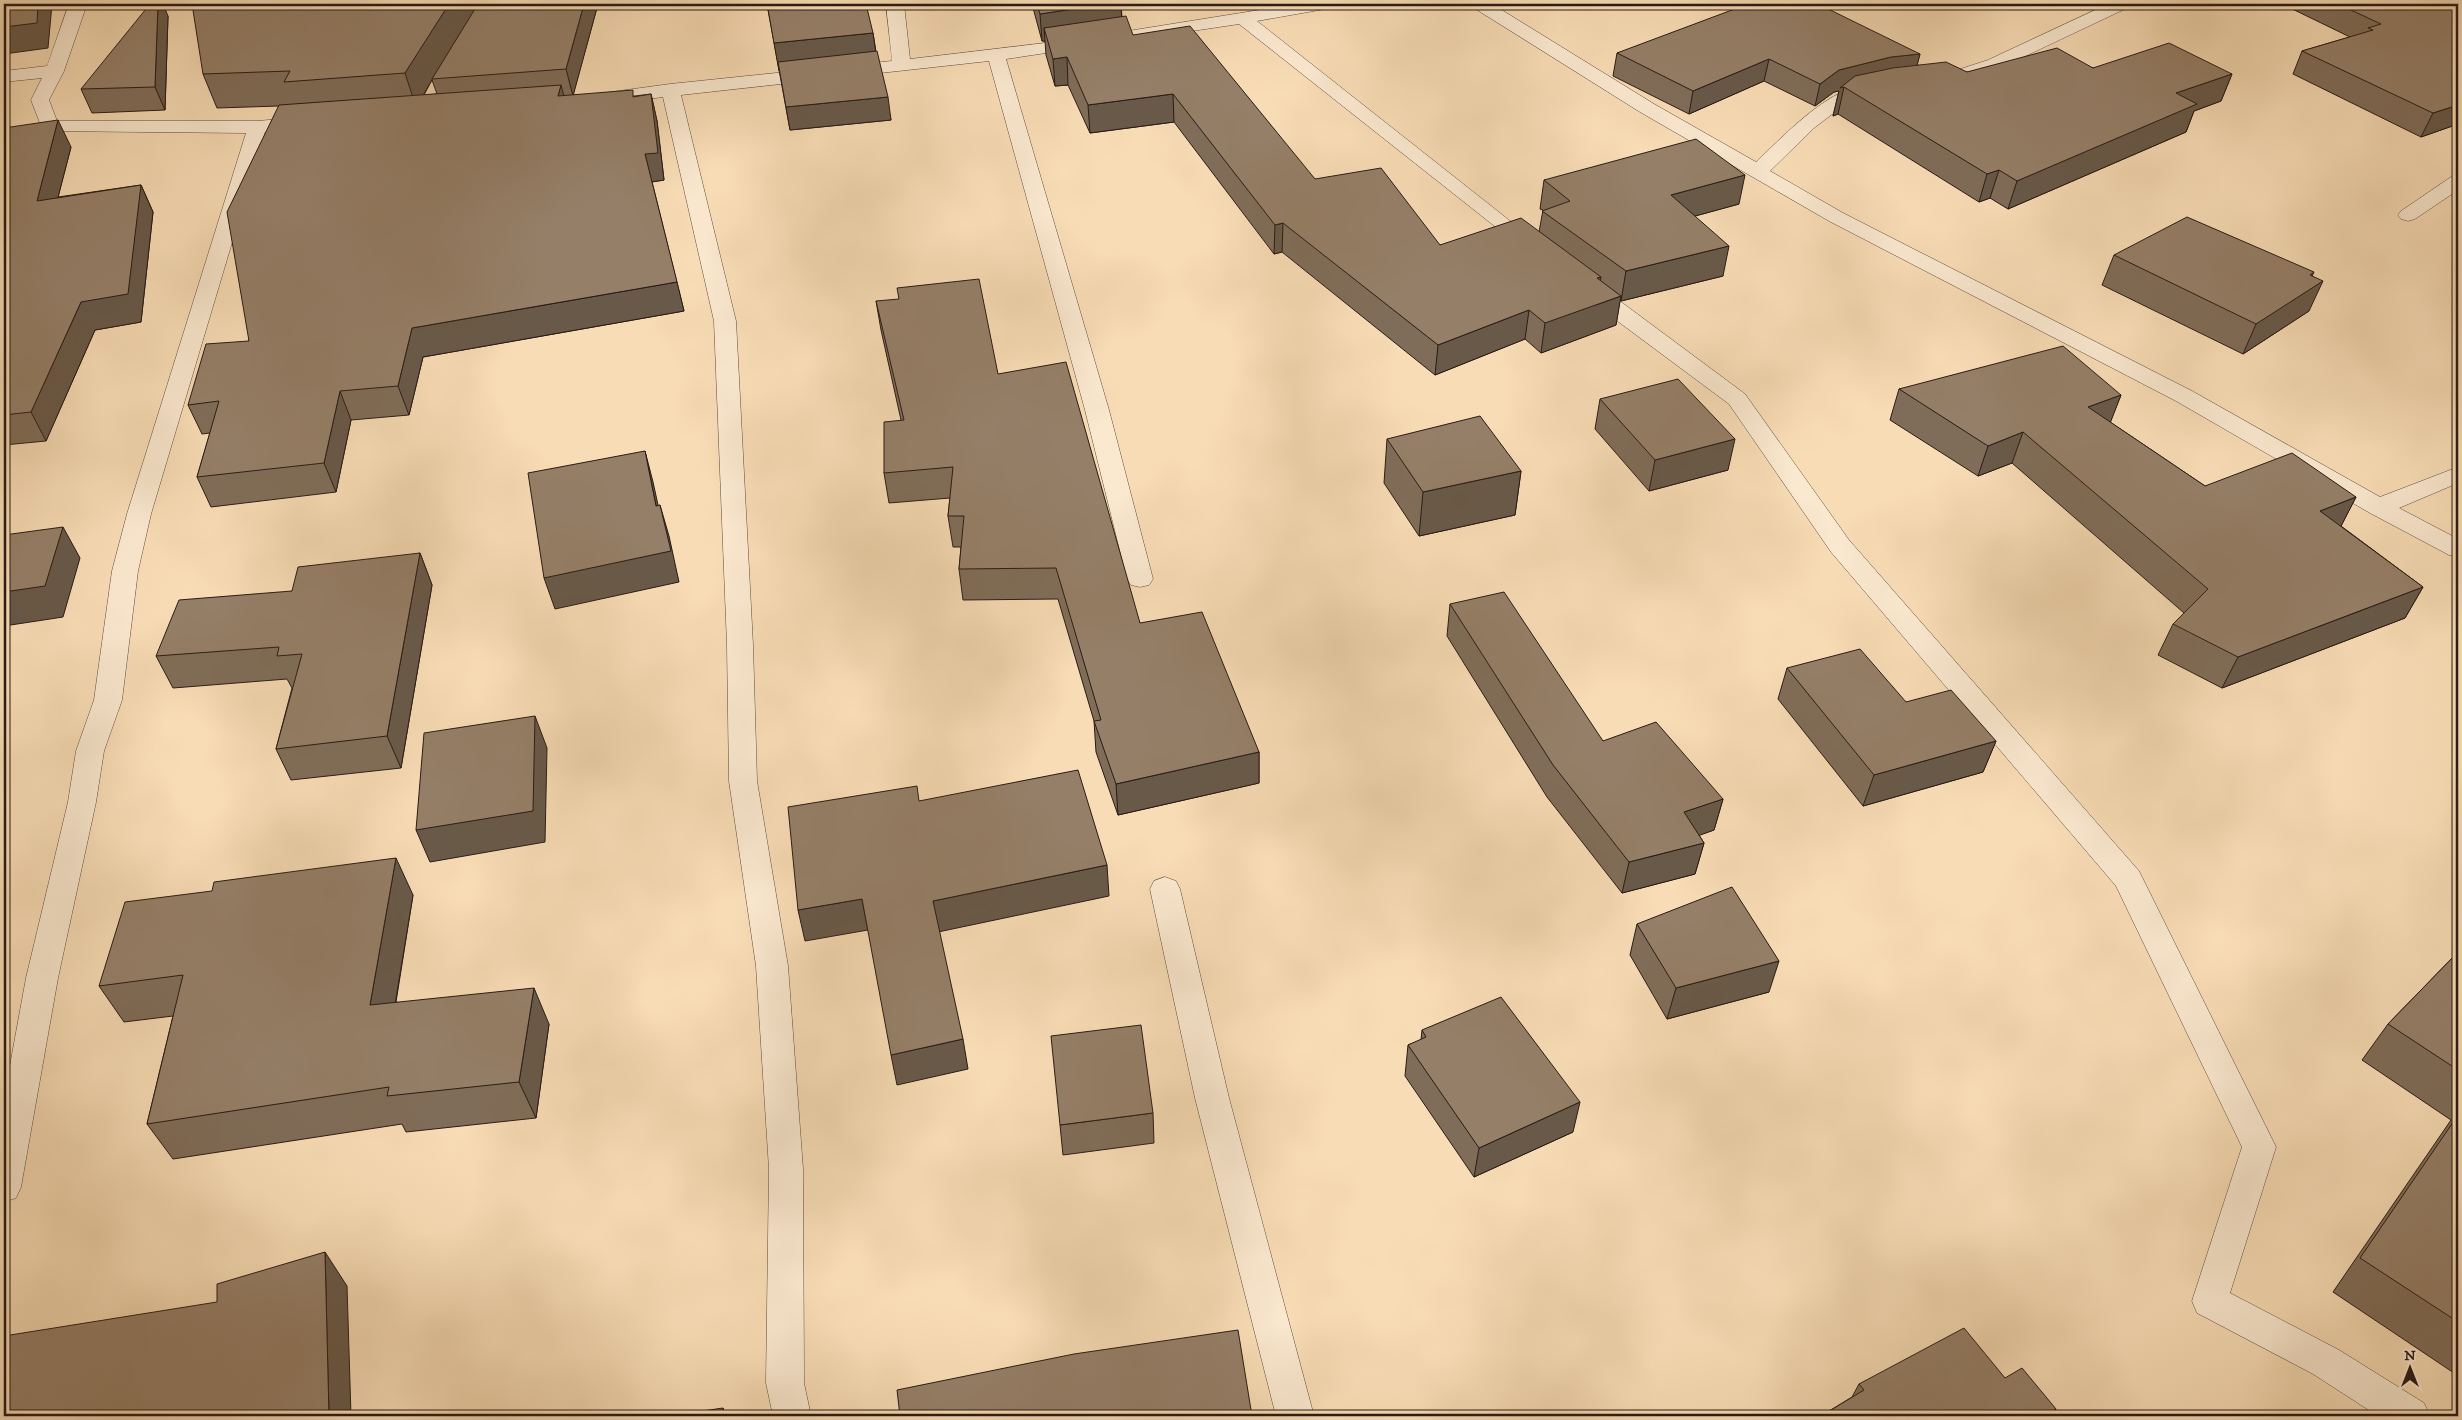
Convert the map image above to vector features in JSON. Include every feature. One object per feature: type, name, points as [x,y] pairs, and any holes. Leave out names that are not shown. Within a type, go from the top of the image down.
[{"type":"street","points":[[78,4],[55,71],[40,100],[50,126],[257,127],[326,122]]},
{"type":"street","points":[[896,4],[902,65]]},
{"type":"street","points":[[580,103],[670,90],[996,55],[1325,4]]},
{"type":"street","points":[[1480,4],[1647,108],[1836,217],[2184,396],[2379,508],[2458,549]]},
{"type":"street","points":[[1935,82],[1994,64],[2122,4]]},
{"type":"street","points":[[1243,18],[1560,268],[1737,399],[1840,546],[2128,879],[2259,1147],[2210,1301],[2326,1362],[2410,1416]]},
{"type":"street","points":[[996,55],[1097,410],[1140,579]]},
{"type":"street","points":[[4,76],[55,71]]},
{"type":"street","points":[[1758,171],[1807,124],[1841,98],[1886,87]]},
{"type":"street","points":[[670,90],[677,112],[724,321],[740,645],[742,781],[772,966],[786,1169],[785,1383],[792,1416]]},
{"type":"street","points":[[4,1187],[42,978],[82,802],[90,751],[108,700],[125,571],[139,514],[257,127]]},
{"type":"street","points":[[2408,215],[2458,181]]},
{"type":"street","points":[[2379,508],[2458,474]]},
{"type":"street","points":[[1165,889],[1212,1098],[1295,1416]]},
{"type":"building","points":[[4,4],[38,4],[37,23],[4,27]]},
{"type":"building","points":[[150,4],[158,4],[155,87],[81,89]]},
{"type":"building","points":[[192,4],[449,4],[405,73],[284,82],[290,71],[203,74]]},
{"type":"building","points":[[478,4],[584,4],[566,69],[432,79]]},
{"type":"building","points":[[767,4],[866,4],[873,33],[774,43]]},
{"type":"building","points":[[1037,4],[1106,4],[1040,14]]},
{"type":"building","points":[[1748,4],[1818,4],[1920,54],[1891,57],[1839,70],[1820,84],[1769,59],[1693,91],[1617,53]]},
{"type":"building","points":[[2338,4],[2458,4],[2458,105],[2433,113],[2302,51],[2373,30],[2368,28],[2381,24]]},
{"type":"building","points":[[1126,16],[1133,35],[1190,26],[1315,179],[1381,168],[1440,245],[1521,218],[1601,277],[1597,278],[1621,296],[1545,323],[1529,310],[1438,345],[1283,223],[1275,225],[1173,94],[1088,105],[1067,57],[1053,59],[1044,28]]},
{"type":"building","points":[[2169,43],[2232,74],[2176,93],[2197,104],[2017,181],[1999,170],[1987,174],[1844,87],[1840,88],[1855,76],[1893,68],[1946,62],[1967,72],[2057,48],[2093,68]]},
{"type":"building","points":[[877,51],[888,97],[786,107],[778,62]]},
{"type":"building","points":[[561,85],[558,96],[633,90],[633,97],[651,94],[658,153],[645,154],[677,282],[412,328],[398,386],[340,391],[324,463],[197,477],[219,401],[188,405],[206,344],[249,341],[227,212],[279,105]]},
{"type":"building","points":[[58,120],[37,201],[141,185],[128,294],[81,302],[31,412],[4,415],[4,128]]},
{"type":"building","points":[[1696,139],[1745,175],[1671,195],[1729,246],[1626,271],[1542,211],[1570,201],[1544,180]]},
{"type":"building","points":[[2187,217],[2314,272],[2310,275],[2323,281],[2256,324],[2114,255]]},
{"type":"building","points":[[979,279],[998,374],[1066,362],[1140,623],[1202,612],[1259,752],[1116,784],[1094,721],[1101,720],[1056,568],[959,569],[964,516],[948,516],[953,467],[884,473],[884,422],[904,420],[876,301],[899,299],[897,288]]},
{"type":"building","points":[[2063,346],[2121,395],[2088,407],[2205,486],[2292,453],[2356,497],[2320,511],[2423,587],[2238,657],[2173,624],[2208,589],[2023,432],[1988,446],[1899,389]]},
{"type":"building","points":[[1678,379],[1735,439],[1655,460],[1600,399]]},
{"type":"building","points":[[1480,416],[1521,471],[1423,492],[1387,439]]},
{"type":"building","points":[[645,451],[656,506],[660,505],[671,551],[544,578],[528,473]]},
{"type":"building","points":[[63,527],[45,586],[4,592],[4,535]]},
{"type":"building","points":[[420,553],[387,736],[276,749],[302,654],[277,656],[279,647],[156,656],[179,600],[292,591],[298,567]]},
{"type":"building","points":[[1504,592],[1603,741],[1656,722],[1723,799],[1684,812],[1704,843],[1629,862],[1553,765],[1450,604]]},
{"type":"building","points":[[1860,649],[1906,702],[1951,690],[1996,741],[1874,775],[1787,668]]},
{"type":"building","points":[[535,716],[533,811],[416,830],[424,733]]},
{"type":"building","points":[[1078,770],[1107,865],[933,901],[963,1039],[891,1055],[862,899],[798,910],[788,807],[917,786],[919,801]]},
{"type":"building","points":[[396,858],[370,1005],[534,988],[519,1082],[387,1096],[389,1087],[147,1124],[183,975],[99,986],[125,902],[212,891],[214,882]]},
{"type":"building","points":[[1732,887],[1779,961],[1676,988],[1637,924]]},
{"type":"building","points":[[2458,952],[2458,1070],[2388,1024]]},
{"type":"building","points":[[1501,997],[1580,1102],[1479,1148],[1408,1045],[1426,1037],[1422,1030]]},
{"type":"building","points":[[1141,1025],[1153,1113],[1060,1125],[1051,1036]]},
{"type":"building","points":[[2458,1115],[2458,1322],[2360,1258]]},
{"type":"building","points":[[325,1252],[329,1416],[4,1416],[4,1336],[217,1302],[217,1284]]},
{"type":"building","points":[[1964,1328],[2005,1378],[2022,1368],[2056,1409],[2042,1416],[1821,1416],[1864,1390],[1859,1384]]},
{"type":"building","points":[[1238,1330],[1252,1416],[900,1416],[897,1390],[1074,1354]]},
{"type":"building","points":[[723,1408],[723,1416],[668,1416]]}]
